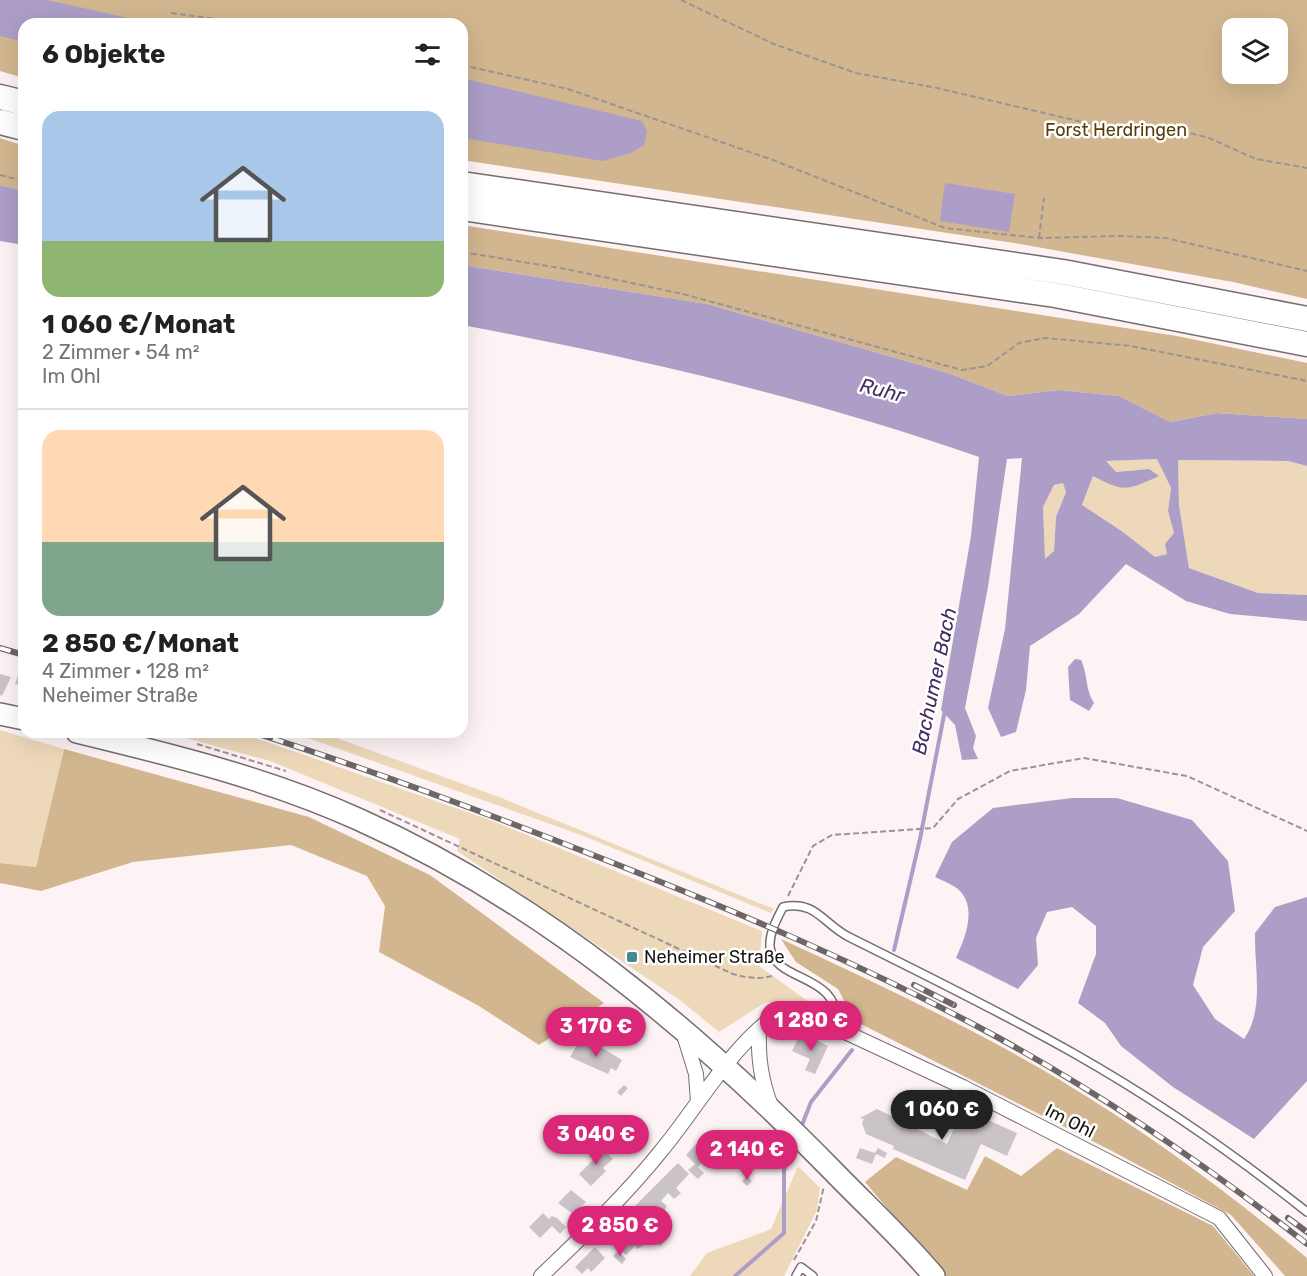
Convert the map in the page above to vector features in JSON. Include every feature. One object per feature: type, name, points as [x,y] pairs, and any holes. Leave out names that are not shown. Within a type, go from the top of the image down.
[{"type":"highway","points":[[0,97],[18,102]]},
{"type":"highway","points":[[0,122],[18,126]]},
{"type":"highway","points":[[468,185],[1052,270],[1307,319]]},
{"type":"highway","points":[[468,209],[1055,294],[1307,344]]},
{"type":"main road","points":[[0,714],[18,718]]},
{"type":"main road","points":[[103,738],[146,748],[289,791],[359,819],[446,862],[503,895],[616,975],[726,1067],[907,1243],[934,1276]]},
{"type":"street","points":[[541,1276],[630,1188],[726,1067],[770,1019],[792,1011],[802,1012],[837,1028]]},
{"type":"street","points":[[681,1028],[693,1064],[698,1102]]},
{"type":"street","name":"Im Ohl","points":[[837,1028],[963,1087],[1218,1218],[1265,1276]]},
{"type":"street","points":[[759,1029],[758,1060],[762,1080],[773,1111]]},
{"type":"lane","points":[[837,1028],[836,1006],[831,996],[777,962],[770,945],[773,928],[783,907],[799,903],[814,910],[845,936],[945,984],[1077,1055],[1253,1169],[1307,1212]]},
{"type":"lane","points":[[796,1276],[801,1267],[813,1276]]},
{"type":"path","points":[[681,0],[774,44],[856,73],[937,88],[1090,124],[1130,128],[1170,128],[1209,138],[1256,159],[1307,168]]},
{"type":"path","points":[[171,13],[208,18]]},
{"type":"path","points":[[468,66],[568,89],[773,160],[945,228],[1039,238],[1121,236],[1166,238],[1307,272]]},
{"type":"path","points":[[0,176],[18,180]]},
{"type":"path","points":[[1039,238],[1044,198]]},
{"type":"path","points":[[468,253],[566,269],[683,294],[962,370],[987,366],[1019,343],[1045,338],[1131,346],[1307,381]]},
{"type":"path","points":[[195,743],[286,771]]},
{"type":"path","points":[[783,907],[813,846],[832,835],[933,828],[958,799],[1010,771],[1084,758],[1187,776],[1307,831]]},
{"type":"path","points":[[373,807],[733,974],[763,979],[789,970]]},
{"type":"path","points":[[791,1266],[816,1221],[822,1198],[826,1163]]},
{"type":"shaded area","points":[[1157,459],[1171,488],[1168,511],[1174,533],[1167,554],[1155,557],[1123,532],[1082,506],[1093,476],[1149,469],[1116,472],[1106,461]]},
{"type":"shaded area","points":[[1178,460],[1288,461],[1307,466],[1307,595],[1258,593],[1189,568],[1179,505]]},
{"type":"shaded area","points":[[1063,482],[1066,492],[1056,517],[1054,551],[1045,560],[1043,507],[1054,485]]},
{"type":"shaded area","points":[[0,730],[18,735],[18,738],[27,738],[64,749],[36,867],[0,863]]},
{"type":"shaded area","points":[[186,738],[254,738],[267,742],[490,820],[762,931],[759,966],[820,1010],[766,1002],[719,1032],[681,1001],[457,851],[460,839],[270,761]]},
{"type":"shaded area","points":[[308,738],[337,738],[499,797],[774,909],[771,913],[581,835]]},
{"type":"shaded area","points":[[798,1166],[820,1188],[817,1210],[784,1276],[690,1276],[707,1253],[771,1229]]},
{"type":"green space","name":"Forst Herdringen","points":[[0,0],[1307,0],[1307,299],[1233,282],[1014,243],[468,161],[468,18],[18,18],[18,76],[0,71]]},
{"type":"green space","points":[[0,138],[18,144],[18,190],[0,185]]},
{"type":"green space","points":[[468,226],[1177,336],[1307,363],[1307,419],[1217,413],[1170,422],[1119,396],[1059,390],[1008,396],[948,373],[707,304],[468,266]]},
{"type":"green space","points":[[64,749],[309,817],[430,875],[604,1003],[539,1045],[479,1006],[379,952],[385,906],[367,876],[291,845],[133,862],[41,891],[0,883],[0,863],[36,867]]},
{"type":"green space","points":[[781,939],[958,1024],[1093,1100],[1187,1164],[1278,1234],[1307,1258],[1307,1276],[1285,1276],[1231,1215],[1110,1150],[855,1021],[838,989],[796,962]]},
{"type":"green space","points":[[1057,1148],[1213,1226],[1254,1276],[944,1276],[865,1182],[896,1157],[967,1190],[985,1156],[1021,1176]]},
{"type":"water","points":[[0,0],[47,0],[128,18],[18,18],[18,40],[0,36]]},
{"type":"water","points":[[468,79],[642,121],[647,131],[644,146],[628,154],[603,161],[468,139]]},
{"type":"water","points":[[945,183],[1015,194],[1009,232],[940,221]]},
{"type":"water","points":[[0,185],[18,190],[18,244],[0,241]]},
{"type":"water","name":"Ruhr","points":[[468,266],[707,304],[948,373],[1008,396],[1059,390],[1119,396],[1170,422],[1217,413],[1307,419],[1307,466],[1288,461],[1178,460],[1179,505],[1189,568],[1258,593],[1307,595],[1307,621],[1230,614],[1186,601],[1126,564],[1079,614],[1030,646],[1026,690],[1016,732],[1001,737],[988,708],[1005,629],[1022,458],[1007,459],[988,587],[965,708],[976,736],[973,748],[978,759],[962,760],[955,725],[941,710],[971,536],[979,457],[788,398],[593,351],[468,326]],"holes":[[[1157,459],[1171,488],[1168,511],[1174,533],[1165,544],[1167,554],[1155,557],[1082,505],[1093,476],[1125,488],[1139,485],[1159,476],[1149,469],[1116,472],[1106,461]],[[1063,483],[1066,492],[1056,517],[1054,551],[1045,559],[1043,507],[1054,485]]]},
{"type":"water","points":[[1075,659],[1081,660],[1094,703],[1089,711],[1070,700],[1068,667]]},
{"type":"water","points":[[1072,798],[1117,798],[1192,820],[1228,861],[1235,911],[1203,947],[1193,985],[1215,1019],[1244,1039],[1254,1015],[1256,1001],[1255,933],[1275,907],[1307,897],[1307,1081],[1254,1139],[1173,1087],[1121,1046],[1105,1023],[1078,1003],[1096,954],[1096,926],[1072,907],[1047,912],[1036,938],[1038,965],[1018,989],[956,958],[966,933],[968,906],[960,891],[935,877],[952,842],[993,808]]},
{"type":"building","points":[[0,674],[11,677],[2,696],[0,695]]},
{"type":"building","points":[[801,1033],[828,1046],[815,1074],[805,1070],[810,1059],[792,1051]]},
{"type":"building","points":[[580,1040],[597,1050],[599,1046],[622,1060],[616,1071],[611,1068],[608,1074],[570,1057]]},
{"type":"building","points":[[624,1085],[628,1088],[621,1096],[617,1092]]},
{"type":"building","points":[[877,1109],[947,1144],[963,1109],[1017,1133],[1007,1156],[981,1144],[965,1180],[893,1149],[894,1146],[866,1134],[862,1123],[864,1119],[860,1118]]},
{"type":"building","points":[[734,1137],[751,1155],[746,1160],[751,1165],[743,1173],[720,1151]]},
{"type":"building","points":[[709,1139],[718,1148],[715,1152],[705,1143]]},
{"type":"building","points":[[696,1144],[710,1153],[698,1167],[704,1173],[698,1179],[688,1170],[695,1164],[686,1155]]},
{"type":"building","points":[[600,1146],[613,1159],[603,1168],[606,1171],[591,1186],[579,1174],[594,1159],[590,1156]]},
{"type":"building","points":[[860,1148],[875,1153],[878,1148],[887,1153],[885,1158],[876,1154],[872,1164],[856,1158]]},
{"type":"building","points":[[678,1163],[689,1174],[676,1188],[681,1193],[674,1199],[668,1193],[661,1201],[667,1206],[654,1225],[635,1206]]},
{"type":"building","points":[[747,1176],[752,1181],[747,1186],[742,1181]]},
{"type":"building","points":[[571,1190],[586,1202],[573,1214],[558,1203]]},
{"type":"building","points":[[543,1213],[549,1219],[552,1216],[557,1218],[566,1227],[560,1234],[552,1226],[540,1238],[529,1227]]},
{"type":"building","points":[[627,1214],[643,1230],[637,1235],[645,1244],[638,1249],[635,1246],[626,1255],[607,1235]]},
{"type":"building","points":[[660,1227],[670,1236],[660,1246],[651,1237]]},
{"type":"building","points":[[595,1247],[605,1258],[591,1272],[588,1268],[582,1274],[575,1267]]},
{"type":"building","points":[[618,1251],[626,1259],[622,1264],[613,1256]]},
{"type":"waterway","name":"Bachumer Bach","points":[[894,950],[920,839],[945,710]]},
{"type":"waterway","name":"Bachumer Bach","points":[[800,1130],[811,1102],[852,1050]]},
{"type":"waterway","name":"Bachumer Bach","points":[[735,1276],[784,1233],[784,1170],[795,1142]]},
{"type":"railway","points":[[0,648],[18,653]]},
{"type":"railway","points":[[270,738],[426,792],[598,857],[750,919],[900,987],[997,1037],[1078,1084],[1195,1160],[1307,1244]]},
{"type":"railway","points":[[914,985],[954,1005]]},
{"type":"railway","points":[[1288,1218],[1307,1232]]},
{"type":"place","name":"Neheimer Straße","points":[[632,957]]}]
